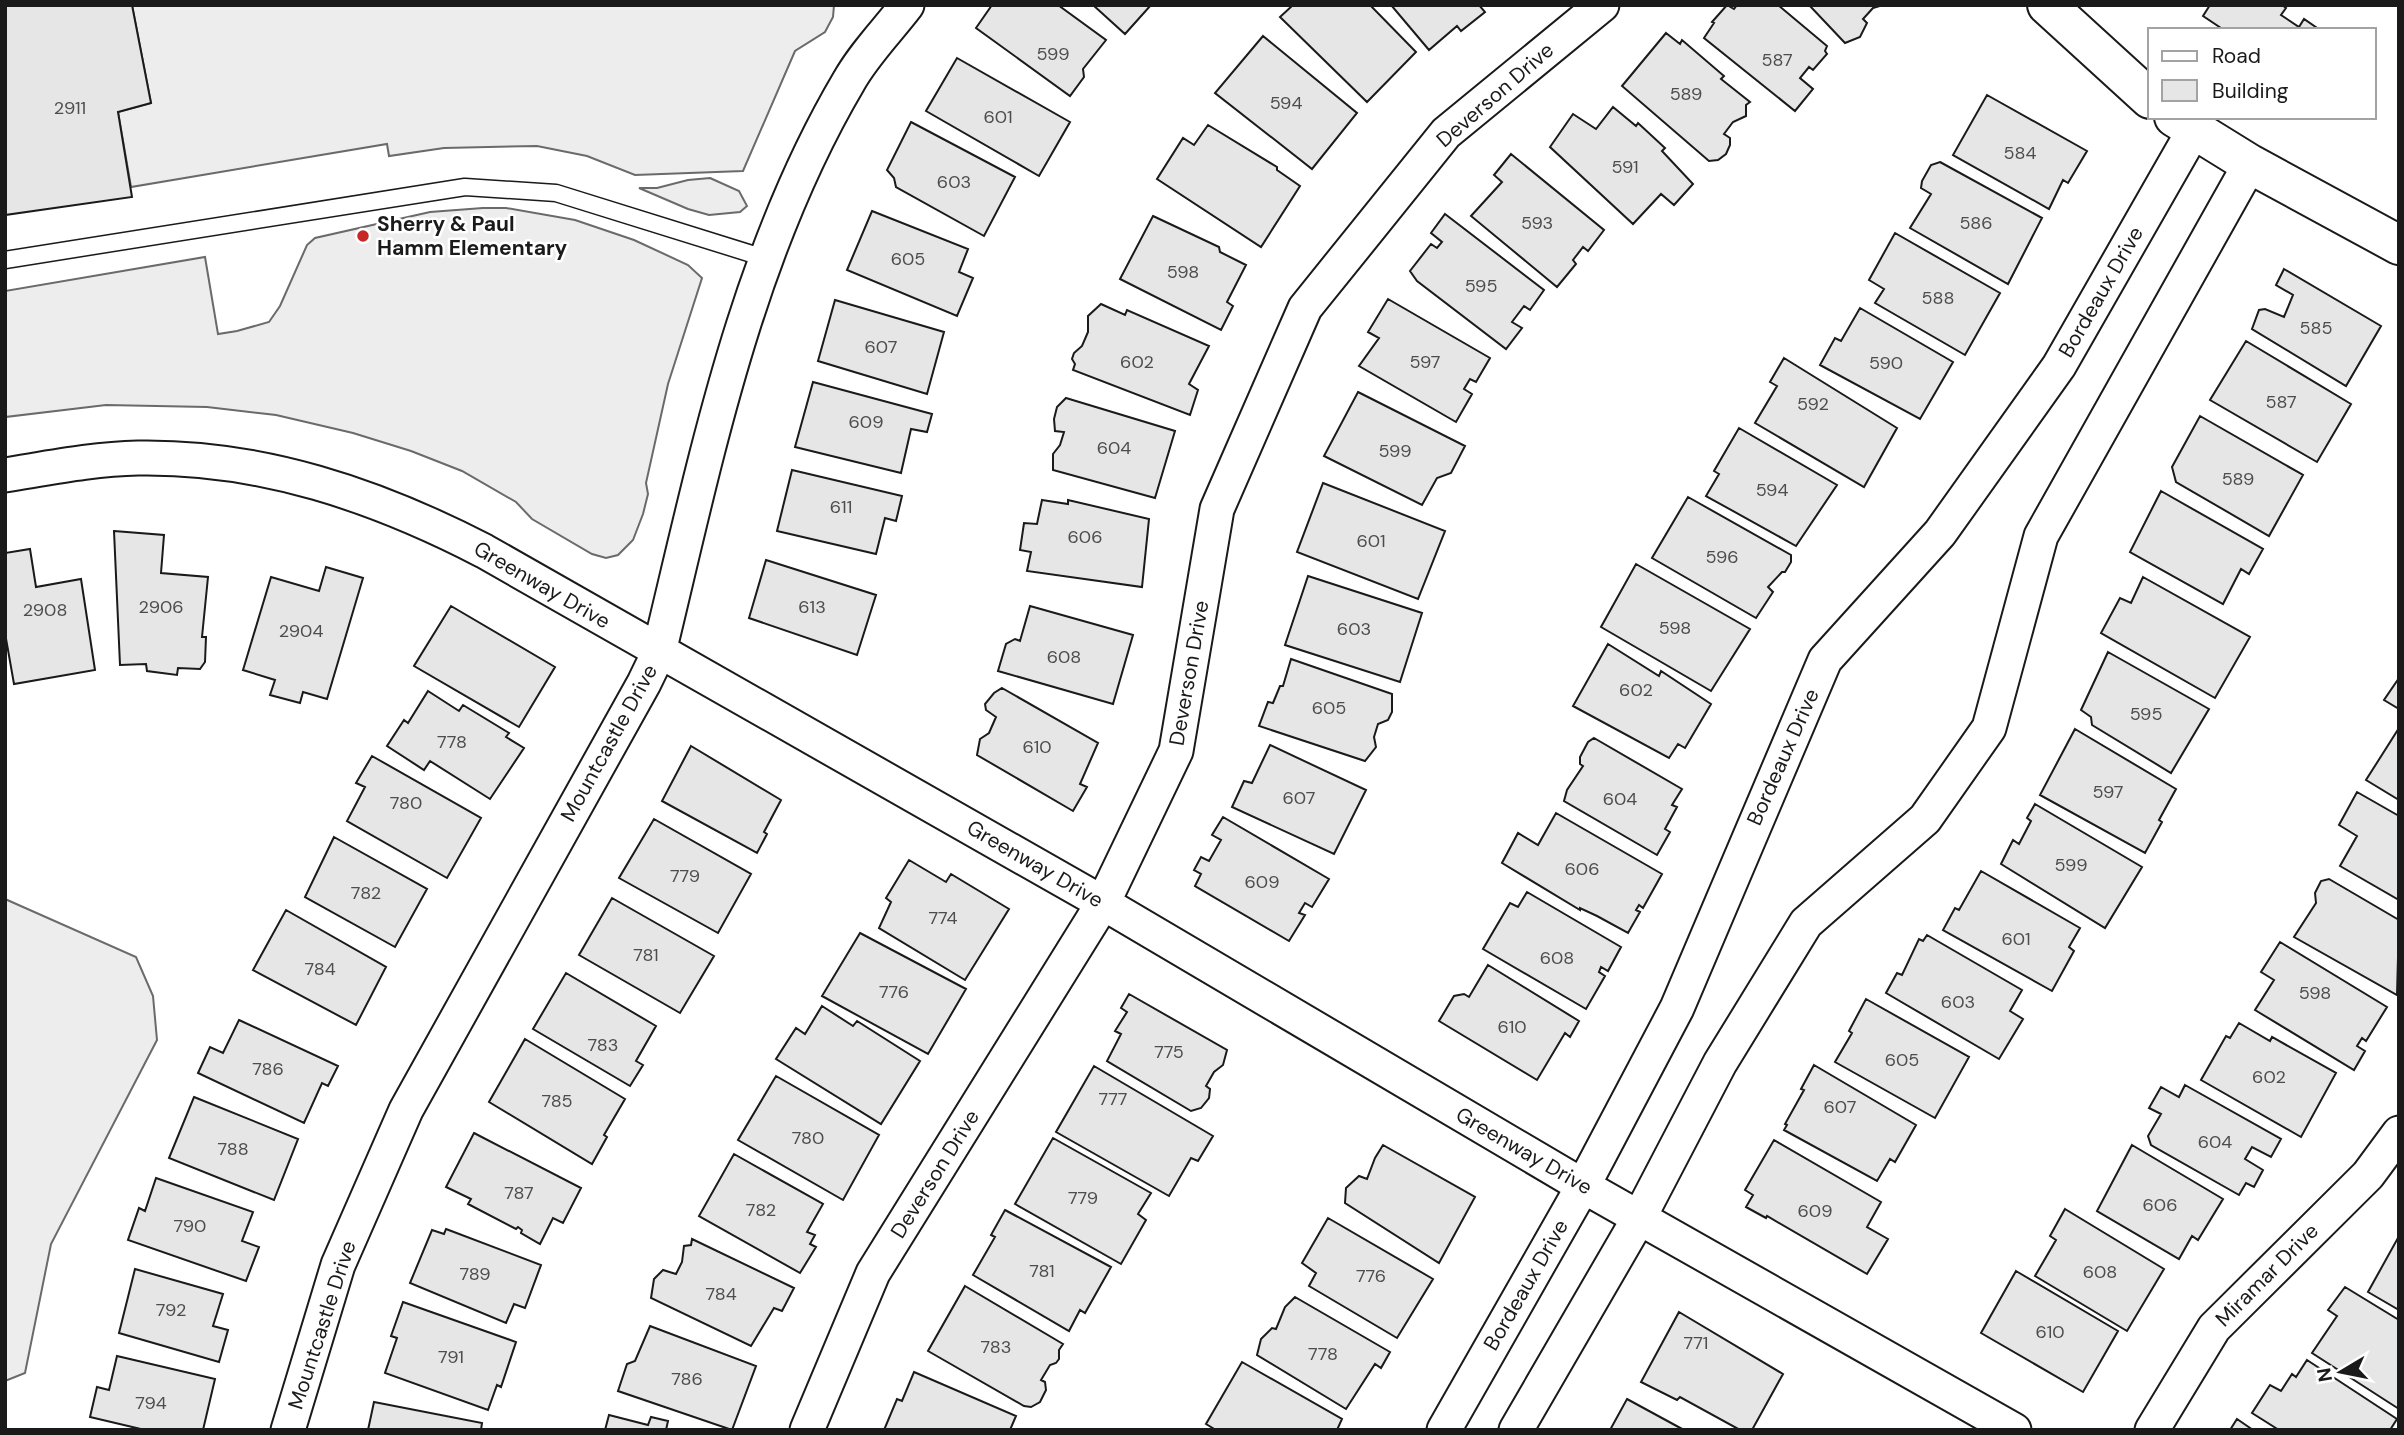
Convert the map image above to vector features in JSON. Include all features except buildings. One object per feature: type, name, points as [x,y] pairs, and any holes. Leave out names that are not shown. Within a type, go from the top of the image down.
[{"type":"street","name":"Mountcastle Drive","points":[[288,1430],[338,1265],[406,1110],[659,652],[729,369],[795,183],[850,79],[906,5]]},
{"type":"street","name":"Deverson Drive","points":[[807,1430],[873,1273],[1103,903],[1176,751],[1217,509],[1304,308],[1446,133],[1602,5]]},
{"type":"street","points":[[2047,5],[2148,97]]},
{"type":"street","points":[[2184,123],[2250,164],[2399,245]]},
{"type":"street","name":"Bordeaux Drive","points":[[1444,1430],[1583,1186],[1677,1008],[1825,660],[1940,533],[2059,366],[2184,123]]},
{"type":"street","points":[[1516,1430],[1640,1218],[1720,1063],[1806,923],[1925,819],[1989,728],[2041,536],[2250,164]]},
{"type":"street","name":"Greenway Drive","points":[[5,475],[101,460],[139,458],[225,463],[308,479],[390,506],[442,529],[1103,903],[1583,1186],[2014,1430]]},
{"type":"street","name":"Miramar Drive","points":[[2152,1430],[2214,1328],[2368,1175],[2399,1133]]},
{"type":"lane","points":[[5,260],[465,187],[556,193],[768,259]]},
{"type":"shaded area","points":[[132,5],[834,5],[833,17],[825,32],[795,51],[743,171],[635,175],[587,156],[537,146],[444,148],[389,156],[387,144],[131,187],[118,112],[151,103]]},
{"type":"shaded area","points":[[710,178],[739,191],[747,206],[740,212],[709,215],[639,188],[657,188],[688,180]]},
{"type":"shaded area","points":[[506,208],[575,220],[634,240],[688,265],[702,278],[668,384],[646,483],[648,494],[643,514],[633,540],[618,555],[606,558],[592,554],[532,519],[516,502],[462,471],[353,433],[276,415],[207,407],[106,405],[5,417],[5,291],[205,257],[218,334],[237,331],[269,322],[280,306],[307,245],[315,238],[430,212]]},
{"type":"shaded area","points":[[5,899],[136,957],[153,996],[157,1040],[51,1244],[25,1373],[5,1381]]},
{"type":"place","name":"Sherry & Paul Hamm Elementary","points":[[363,236]]}]
